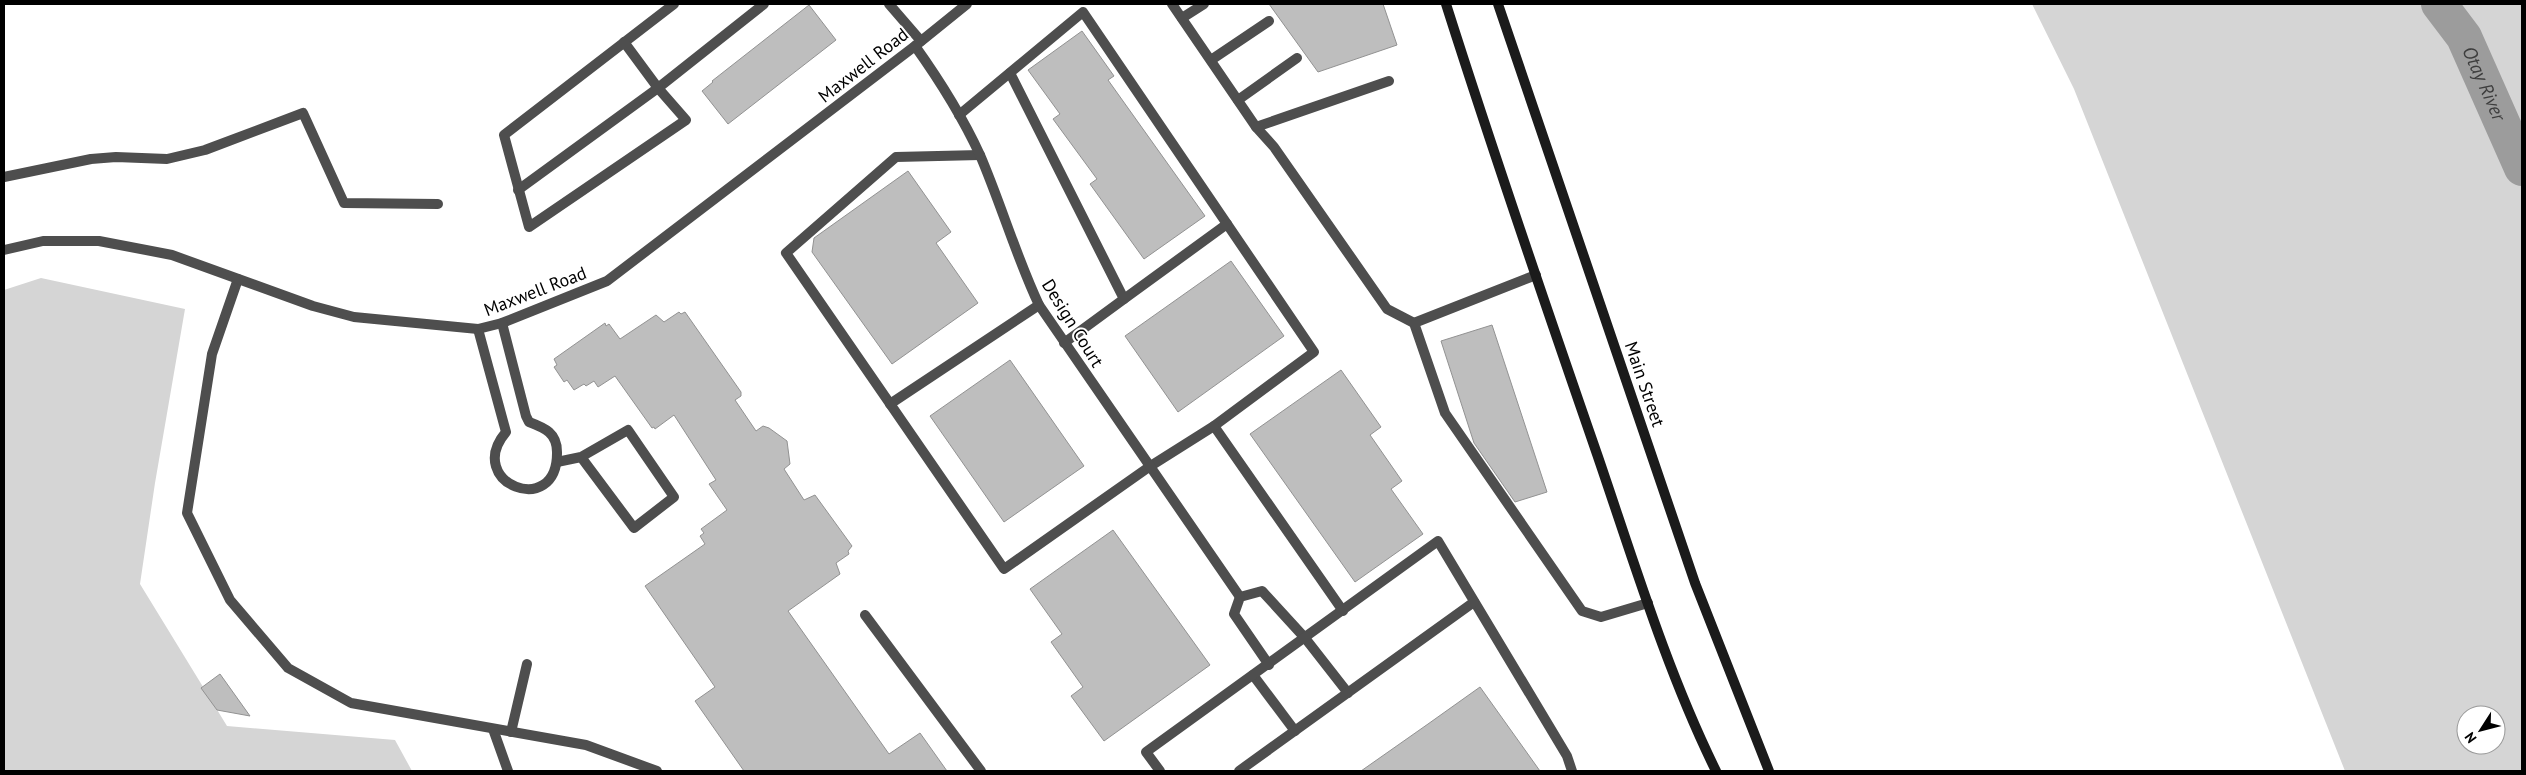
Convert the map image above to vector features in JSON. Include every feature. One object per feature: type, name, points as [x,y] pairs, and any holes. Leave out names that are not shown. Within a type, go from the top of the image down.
[{"type":"main road","points":[[1446,4],[1486,132],[1648,603],[1702,742],[1716,771]]},
{"type":"main road","name":"Main Street","points":[[1498,4],[1696,583],[1769,771]]},
{"type":"street","points":[[624,42],[658,88],[686,120],[529,227],[504,135],[624,42],[674,4]]},
{"type":"street","points":[[518,190],[658,88],[764,4]]},
{"type":"street","name":"Design Court","points":[[889,4],[918,43],[980,155],[1023,271],[1039,305],[1240,597]]},
{"type":"street","name":"Maxwell Road","points":[[4,250],[43,241],[99,241],[172,255],[313,306],[354,317],[478,329],[502,323],[607,281],[967,4]]},
{"type":"street","points":[[1172,4],[1256,127],[1274,147],[1387,309],[1414,323],[1445,413],[1582,611],[1601,617],[1648,603]]},
{"type":"street","points":[[1182,18],[1204,4]]},
{"type":"street","points":[[959,115],[1083,12],[1314,352],[1214,426],[1149,467],[1004,569],[786,253],[896,157],[980,155]]},
{"type":"street","points":[[1211,60],[1269,21]]},
{"type":"street","points":[[1238,100],[1297,58]]},
{"type":"street","points":[[1010,72],[1124,299]]},
{"type":"street","points":[[1256,127],[1389,82]]},
{"type":"street","points":[[4,176],[91,159],[116,157],[167,158],[205,150],[303,113],[344,203],[438,204]]},
{"type":"street","points":[[1064,343],[1227,224]]},
{"type":"street","points":[[1414,323],[1536,275]]},
{"type":"street","points":[[238,279],[212,354],[187,513],[230,600],[288,668],[351,703],[586,745],[657,771]]},
{"type":"street","points":[[890,404],[1039,305]]},
{"type":"street","points":[[478,329],[506,432],[500,439],[495,458],[500,476],[515,488],[525,490],[534,488],[547,483],[557,468],[557,444],[552,434],[545,427],[529,422],[526,416],[502,323]]},
{"type":"street","points":[[1214,426],[1343,610]]},
{"type":"street","points":[[557,462],[581,457],[628,430],[674,497],[634,528],[581,457]]},
{"type":"street","points":[[1160,771],[1146,752],[1269,665],[1438,541],[1567,756],[1572,771]]},
{"type":"street","points":[[1269,665],[1234,614],[1240,597],[1262,591],[1305,638],[1348,693]]},
{"type":"street","points":[[1240,771],[1474,602]]},
{"type":"street","points":[[866,615],[981,771]]},
{"type":"street","points":[[511,732],[527,664]]},
{"type":"street","points":[[1254,675],[1295,731]]},
{"type":"street","points":[[493,728],[508,771]]},
{"type":"shaded area","points":[[2032,4],[2522,4],[2522,771],[2345,771],[2074,89]]},
{"type":"shaded area","points":[[41,278],[185,309],[155,483],[140,584],[227,726],[395,740],[412,771],[4,771],[4,290]]},
{"type":"building","points":[[1269,4],[1383,4],[1397,45],[1318,72]]},
{"type":"building","points":[[809,5],[836,40],[728,124],[702,91],[712,81]]},
{"type":"building","points":[[1082,31],[1114,76],[1108,80],[1205,216],[1144,259],[1090,184],[1097,179],[1053,119],[1060,114],[1028,70]]},
{"type":"building","points":[[908,171],[951,232],[936,243],[978,303],[892,364],[812,252],[814,238]]},
{"type":"building","points":[[1231,261],[1284,336],[1178,412],[1125,336]]},
{"type":"building","points":[[679,312],[681,314],[685,312],[741,392],[741,396],[735,400],[756,431],[763,426],[787,441],[790,464],[784,469],[804,500],[815,495],[852,546],[848,551],[849,554],[836,563],[840,574],[788,611],[889,754],[920,733],[947,771],[744,771],[695,701],[715,687],[645,586],[705,544],[700,536],[704,533],[701,529],[727,510],[709,484],[716,480],[674,415],[655,429],[654,427],[652,428],[615,376],[598,387],[594,381],[574,390],[567,380],[564,382],[554,367],[557,365],[554,359],[605,323],[606,326],[609,324],[620,339],[656,315],[664,322]]},
{"type":"building","points":[[1492,325],[1547,492],[1515,502],[1474,443],[1441,341]]},
{"type":"building","points":[[1010,360],[1084,466],[1004,522],[930,416]]},
{"type":"building","points":[[1341,370],[1381,427],[1370,435],[1402,481],[1391,489],[1423,534],[1355,582],[1250,434]]},
{"type":"building","points":[[1113,530],[1210,665],[1104,741],[1071,696],[1083,687],[1051,642],[1062,634],[1030,589]]},
{"type":"building","points":[[220,674],[250,716],[217,710],[201,688]]},
{"type":"building","points":[[1480,687],[1540,771],[1361,771],[1428,724]]},
{"type":"waterway","name":"Otay River","points":[[2439,4],[2464,37],[2522,168]]}]
